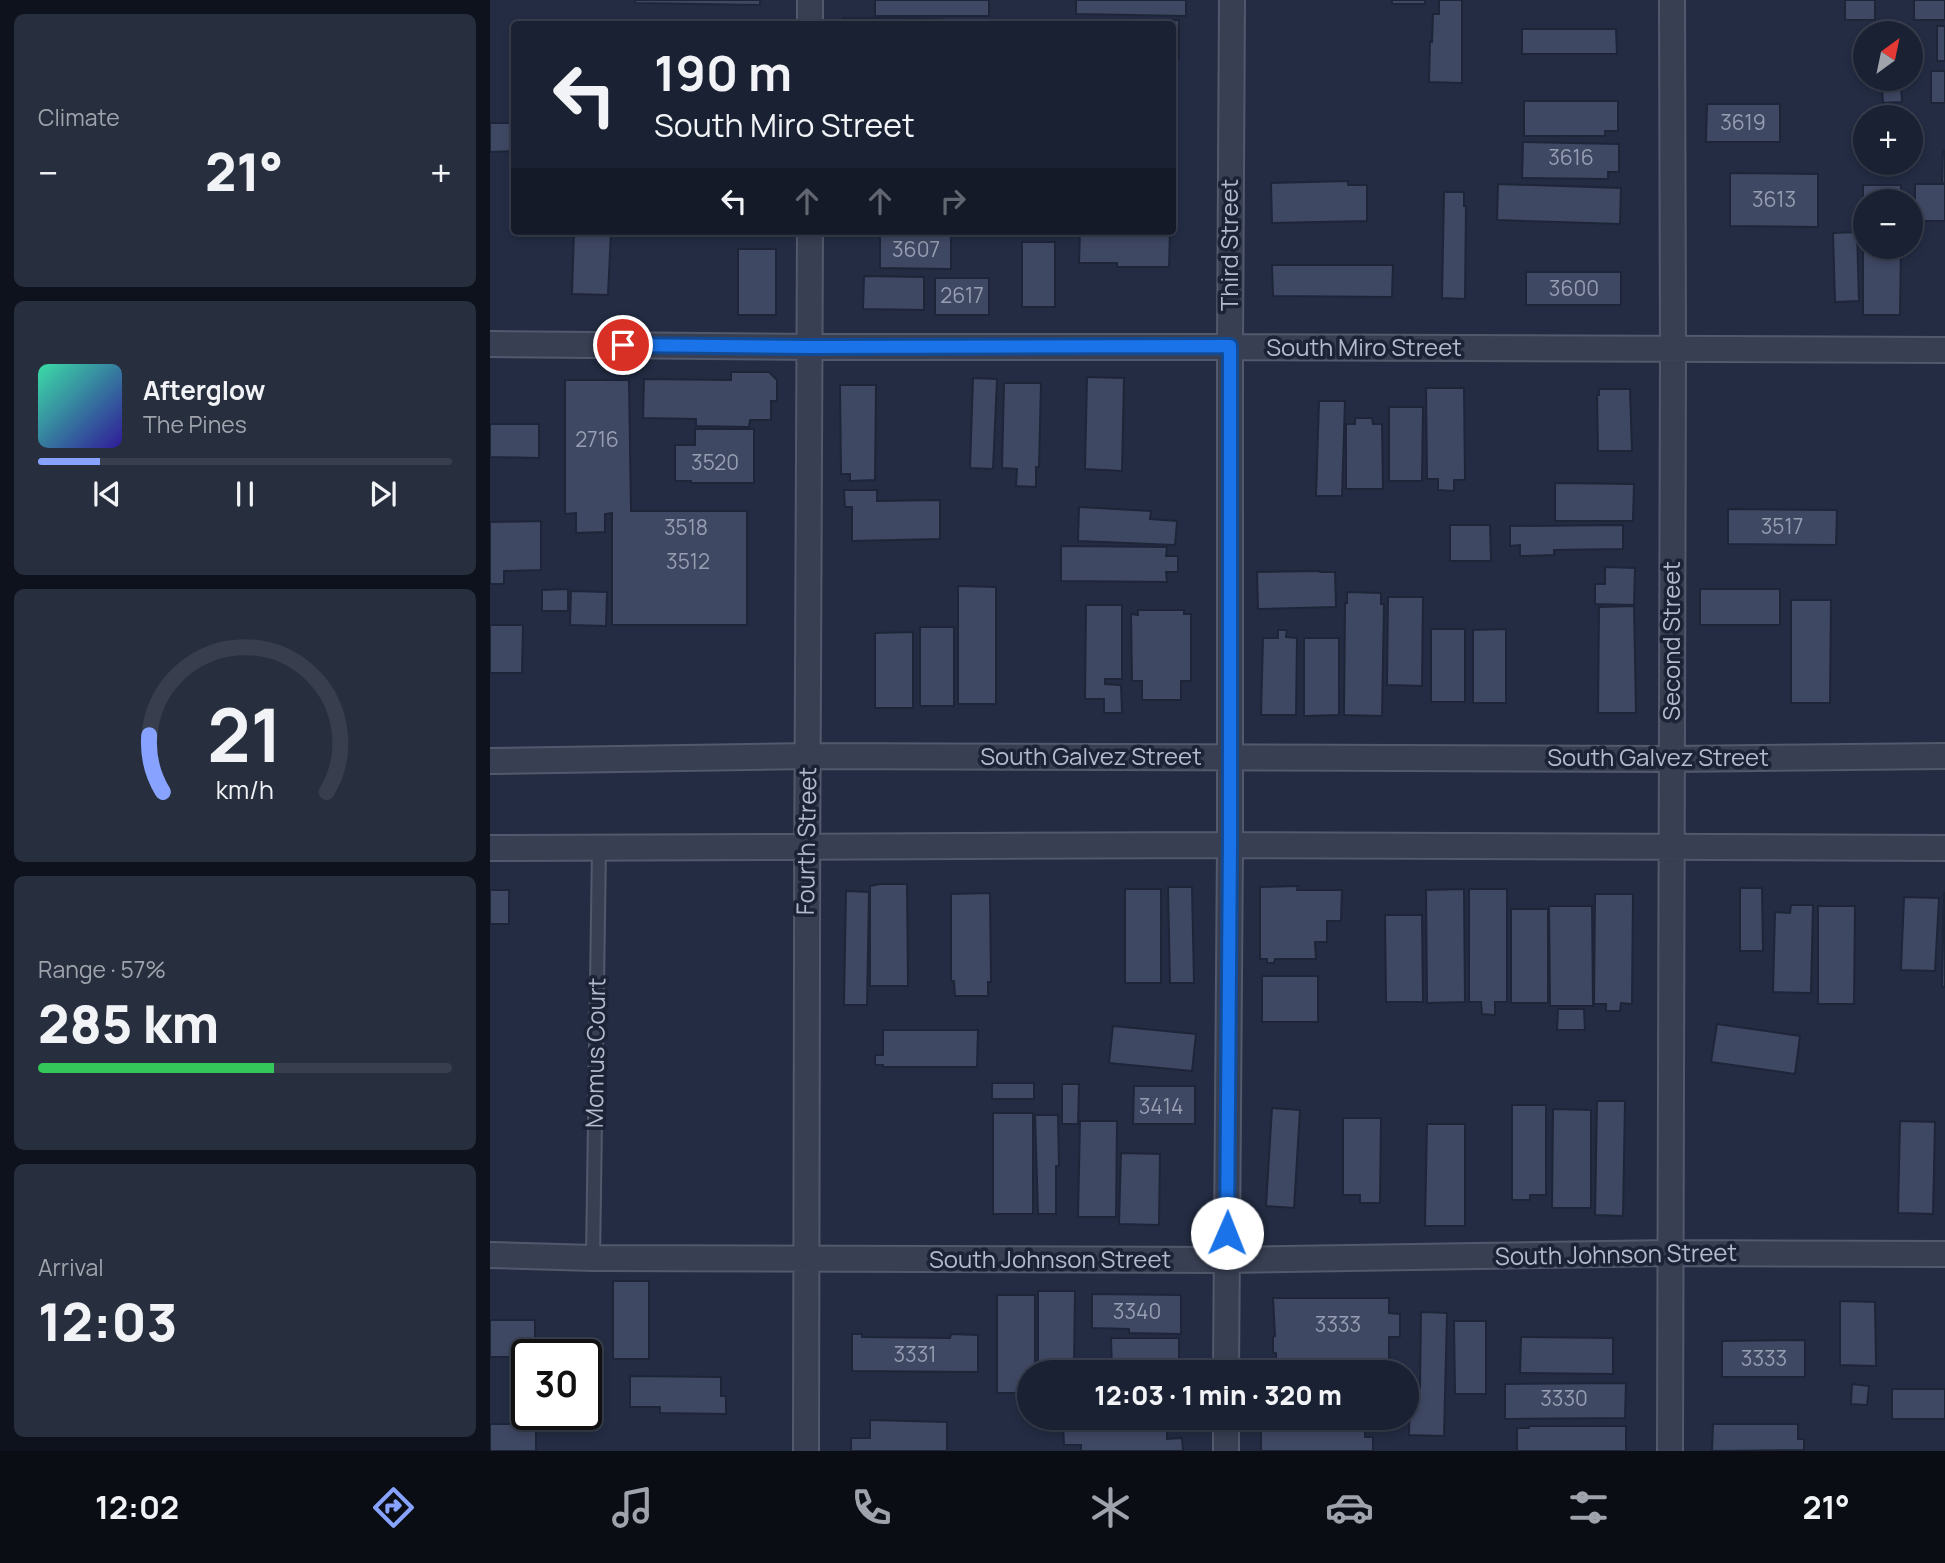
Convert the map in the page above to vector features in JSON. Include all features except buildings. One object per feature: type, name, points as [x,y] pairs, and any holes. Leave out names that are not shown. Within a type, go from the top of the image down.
[{"type":"street","points":[[810,0],[810,21]]},
{"type":"street","name":"Third Street","points":[[1226,1360],[1232,0]]},
{"type":"street","name":"Second Street","points":[[1670,1451],[1672,0]]},
{"type":"street","name":"Fourth Street","points":[[806,1451],[810,235]]},
{"type":"street","name":"South Miro Street","points":[[490,344],[1945,350]]},
{"type":"street","name":"South Galvez Street","points":[[490,761],[808,756],[1672,759],[1945,757]]},
{"type":"street","points":[[490,848],[1230,845],[1945,848]]},
{"type":"street","name":"South Johnson Street","points":[[490,1255],[593,1258],[1227,1260],[1670,1253],[1945,1254]]},
{"type":"street","points":[[1226,1430],[1226,1451]]},
{"type":"lane","name":"Momus Court","points":[[593,1258],[599,848]]},
{"type":"route","points":[[623,345],[1230,346],[1227,1233]]}]
